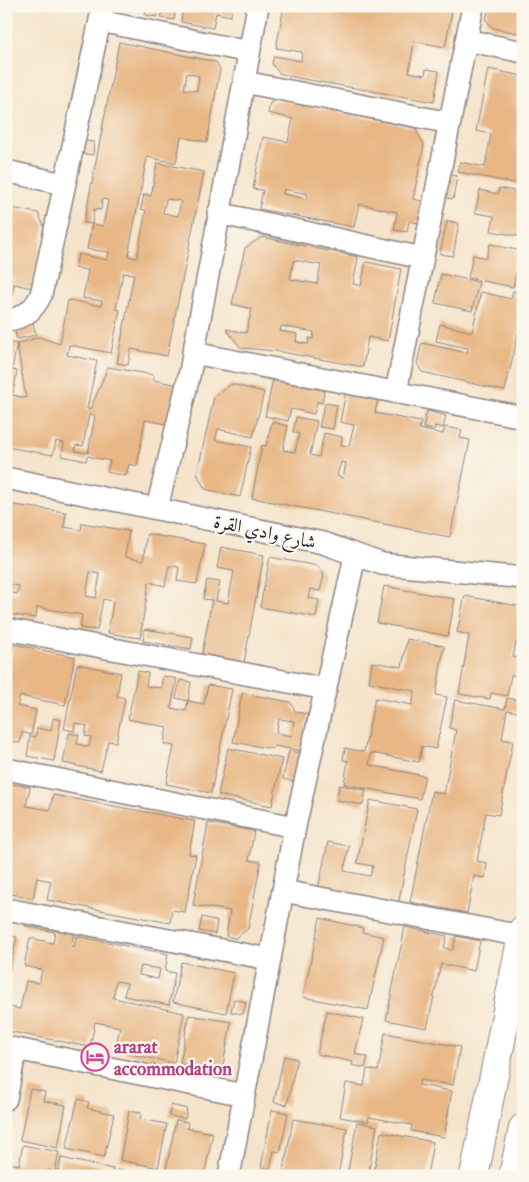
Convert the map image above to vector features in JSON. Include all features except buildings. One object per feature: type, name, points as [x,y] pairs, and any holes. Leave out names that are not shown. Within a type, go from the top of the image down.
[{"type":"main road","points":[[474,1176],[522,933]]},
{"type":"main road","points":[[513,1176],[523,1128]]},
{"type":"street","points":[[157,508],[193,353],[258,6]]},
{"type":"street","points":[[396,392],[472,6]]},
{"type":"street","points":[[6,320],[15,319],[26,314],[36,305],[41,295],[63,184],[101,14],[249,52]]},
{"type":"street","points":[[466,40],[523,52]]},
{"type":"street","points":[[244,82],[450,123]]},
{"type":"street","points":[[6,171],[63,184]]},
{"type":"street","points":[[218,213],[422,258]]},
{"type":"street","points":[[193,353],[523,417]]},
{"type":"street","name":"شارع وادي القرة","points":[[6,478],[324,543],[355,556],[382,564],[523,578]]},
{"type":"street","points":[[229,1176],[295,827],[355,556]]},
{"type":"street","points":[[6,630],[326,689]]},
{"type":"street","points":[[6,769],[295,827]]},
{"type":"street","points":[[282,891],[522,933]]},
{"type":"street","points":[[6,909],[269,959]]},
{"type":"street","points":[[6,1099],[11,1048],[244,1095]]},
{"type":"place","name":"ararat accommodation","points":[[95,1057]]}]
